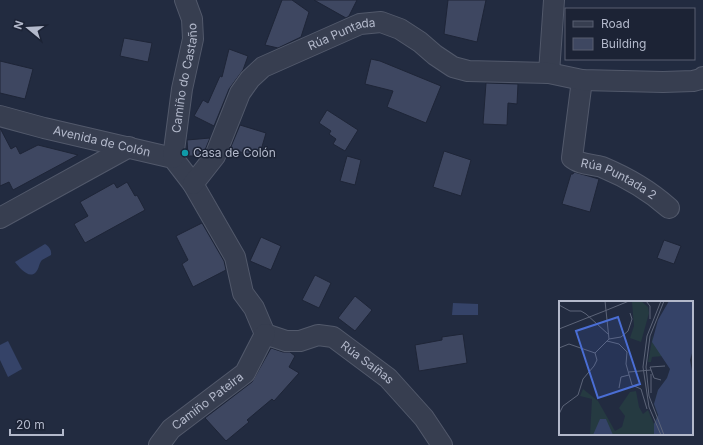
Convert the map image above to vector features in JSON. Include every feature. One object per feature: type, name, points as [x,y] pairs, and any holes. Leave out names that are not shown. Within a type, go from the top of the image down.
[{"type":"street","name":"Camiño do Castaño","points":[[173,158],[182,89],[193,39],[192,19],[185,0]]},
{"type":"street","points":[[549,73],[554,0]]},
{"type":"street","name":"Rúa Puntada","points":[[193,184],[215,156],[240,94],[250,79],[263,68],[360,24],[381,22],[400,29],[453,67],[468,71],[549,73],[582,80],[681,82],[701,79],[703,77]]},
{"type":"street","name":"Rúa Puntada 2","points":[[582,80],[572,158],[576,162],[600,167],[620,175],[654,195],[669,208]]},
{"type":"street","name":"Avenida de Colón","points":[[0,116],[44,128],[173,158]]},
{"type":"street","points":[[0,218],[129,147]]},
{"type":"street","points":[[173,158],[193,184],[235,257],[244,293],[254,308],[265,334]]},
{"type":"street","name":"Camiño Pateira","points":[[159,445],[171,429],[245,373],[265,334]]},
{"type":"street","name":"Rúa Saíñas","points":[[265,334],[286,341],[300,341],[318,335],[333,337],[388,378],[424,418],[442,445]]},
{"type":"water","points":[[45,244],[50,249],[51,255],[42,260],[37,271],[33,274],[30,275],[24,272],[15,262]]},
{"type":"water","points":[[453,303],[478,304],[478,315],[452,315]]},
{"type":"water","points":[[8,341],[22,369],[8,377],[0,360],[0,345]]},
{"type":"building","points":[[282,0],[292,0],[309,12],[301,37],[278,48],[265,45]]},
{"type":"building","points":[[314,0],[357,0],[349,16],[346,18]]},
{"type":"building","points":[[448,0],[486,0],[477,42],[444,34]]},
{"type":"building","points":[[124,38],[152,43],[148,62],[120,56]]},
{"type":"building","points":[[229,49],[248,56],[243,70],[229,89],[214,126],[194,116],[203,100],[208,103],[220,76],[222,77]]},
{"type":"building","points":[[371,59],[380,61],[441,86],[426,123],[387,107],[393,91],[365,84]]},
{"type":"building","points":[[0,61],[33,69],[25,99],[0,93]]},
{"type":"building","points":[[486,83],[518,84],[517,104],[508,103],[507,125],[483,124]]},
{"type":"building","points":[[327,110],[358,130],[345,151],[333,144],[336,139],[329,134],[331,131],[319,123]]},
{"type":"building","points":[[240,125],[266,133],[259,157],[230,149]]},
{"type":"building","points":[[0,128],[11,149],[16,146],[20,154],[38,145],[78,155],[13,190],[9,182],[0,186]]},
{"type":"building","points":[[210,138],[201,156],[188,156],[187,140]]},
{"type":"building","points":[[444,151],[471,160],[461,196],[433,187]]},
{"type":"building","points":[[347,156],[361,160],[355,185],[340,181]]},
{"type":"building","points":[[574,172],[599,179],[590,212],[562,204],[571,174]]},
{"type":"building","points":[[127,182],[135,196],[137,195],[145,210],[85,243],[74,224],[88,216],[80,202],[114,183],[117,188]]},
{"type":"building","points":[[202,223],[224,261],[226,270],[193,287],[182,264],[188,260],[176,236]]},
{"type":"building","points":[[261,237],[281,246],[271,270],[250,261]]},
{"type":"building","points":[[664,240],[681,246],[674,264],[657,258]]},
{"type":"building","points":[[315,275],[331,283],[319,308],[302,300]]},
{"type":"building","points":[[355,296],[372,310],[355,331],[338,318]]},
{"type":"building","points":[[463,334],[467,363],[419,371],[415,345],[442,340],[442,337]]},
{"type":"building","points":[[271,348],[283,352],[290,352],[295,356],[289,367],[299,373],[274,401],[272,399],[247,420],[249,422],[226,441],[205,418],[252,382]]},
{"type":"place","name":"Casa de Colón","points":[[185,153]]}]
